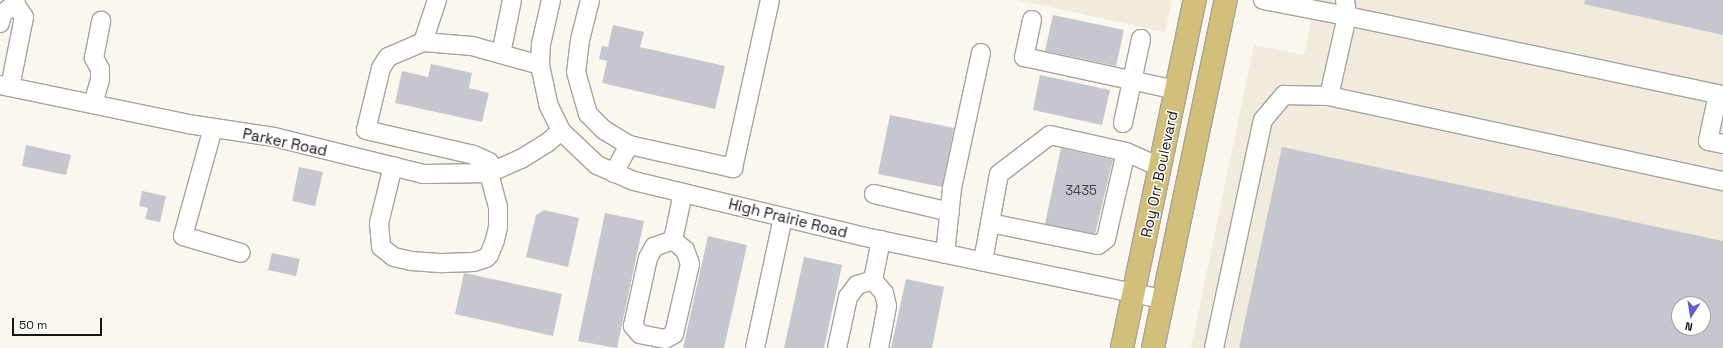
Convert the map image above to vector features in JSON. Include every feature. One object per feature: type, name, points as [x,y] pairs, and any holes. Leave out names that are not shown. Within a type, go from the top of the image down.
[{"type":"main road","name":"Roy Orr Boulevard","points":[[1122,348],[1195,0]]},
{"type":"main road","name":"Roy Orr Boulevard","points":[[1153,348],[1226,0]]},
{"type":"street","points":[[423,42],[437,0]]},
{"type":"street","points":[[501,54],[512,0]]},
{"type":"street","name":"High Prairie Road","points":[[551,0],[541,44],[540,65],[548,104],[561,131],[597,165],[634,181],[880,240],[1163,299]]},
{"type":"street","points":[[590,0],[580,40],[576,72],[588,114],[604,130],[629,145],[733,168],[770,0]]},
{"type":"street","points":[[1263,0],[1346,8],[1718,94],[1708,141],[1723,144]]},
{"type":"street","points":[[0,23],[2,14],[16,2],[24,17],[5,86]]},
{"type":"street","points":[[1329,96],[1346,8]]},
{"type":"street","points":[[1032,20],[1024,57],[1177,90]]},
{"type":"street","points":[[93,104],[100,79],[100,69],[94,58],[101,21]]},
{"type":"street","points":[[1123,123],[1141,39]]},
{"type":"street","points":[[393,166],[379,223],[381,247],[394,257],[411,261],[443,264],[474,262],[489,255],[497,234],[498,207],[489,173],[489,162],[481,156],[366,130],[380,68],[388,57],[423,42],[472,46],[540,65]]},
{"type":"street","points":[[945,254],[952,188],[982,53]]},
{"type":"street","name":"Parker Road","points":[[5,86],[213,128],[274,137],[424,174],[489,173],[521,159],[547,143],[561,131]]},
{"type":"street","points":[[1214,348],[1263,120],[1284,95],[1329,96],[1723,181]]},
{"type":"street","points":[[213,128],[183,236],[241,253]]},
{"type":"street","points":[[983,261],[1000,174],[1050,136],[1126,152],[1160,167]]},
{"type":"street","points":[[614,172],[629,145]]},
{"type":"street","points":[[990,223],[1098,245],[1106,239],[1126,152]]},
{"type":"street","points":[[673,240],[683,193]]},
{"type":"street","points":[[874,194],[950,212]]},
{"type":"street","points":[[755,348],[783,217]]},
{"type":"street","points":[[673,240],[685,250],[690,264],[674,334],[665,340],[640,334],[633,326],[648,258],[654,248],[673,240]]},
{"type":"street","points":[[873,280],[880,240]]},
{"type":"street","points":[[837,348],[848,297],[857,285],[873,280]]},
{"type":"street","points":[[873,280],[884,293],[888,306],[879,348]]},
{"type":"shaded area","points":[[1018,0],[1172,0],[1165,32]]},
{"type":"shaded area","points":[[1315,0],[1723,0],[1723,348],[1191,348],[1254,45],[1304,55]]},
{"type":"building","points":[[1585,0],[1723,0],[1723,35],[1584,4]]},
{"type":"building","points":[[1053,15],[1124,30],[1116,66],[1045,51]]},
{"type":"building","points":[[613,25],[644,32],[640,47],[725,66],[715,109],[602,83],[607,61],[599,59],[602,46],[608,47]]},
{"type":"building","points":[[431,64],[472,73],[469,88],[489,93],[482,122],[395,103],[402,71],[428,77]]},
{"type":"building","points":[[1040,75],[1110,90],[1102,125],[1033,110]]},
{"type":"building","points":[[890,115],[954,128],[942,187],[878,174]]},
{"type":"building","points":[[26,145],[71,155],[66,175],[22,166]]},
{"type":"building","points":[[1282,147],[1723,241],[1723,348],[1239,348]]},
{"type":"building","points":[[1061,148],[1113,160],[1095,234],[1045,224]]},
{"type":"building","points":[[299,167],[323,172],[315,206],[292,201]]},
{"type":"building","points":[[142,191],[166,196],[160,222],[145,219],[148,208],[139,206]]},
{"type":"building","points":[[544,210],[579,218],[568,267],[526,257],[536,215]]},
{"type":"building","points":[[605,213],[644,221],[617,348],[578,341]]},
{"type":"building","points":[[708,236],[747,245],[724,348],[683,348]]},
{"type":"building","points":[[272,253],[300,259],[296,276],[268,270]]},
{"type":"building","points":[[804,257],[842,265],[824,348],[784,348]]},
{"type":"building","points":[[464,273],[562,294],[553,336],[455,314]]},
{"type":"building","points":[[906,279],[944,287],[932,348],[891,348]]}]
